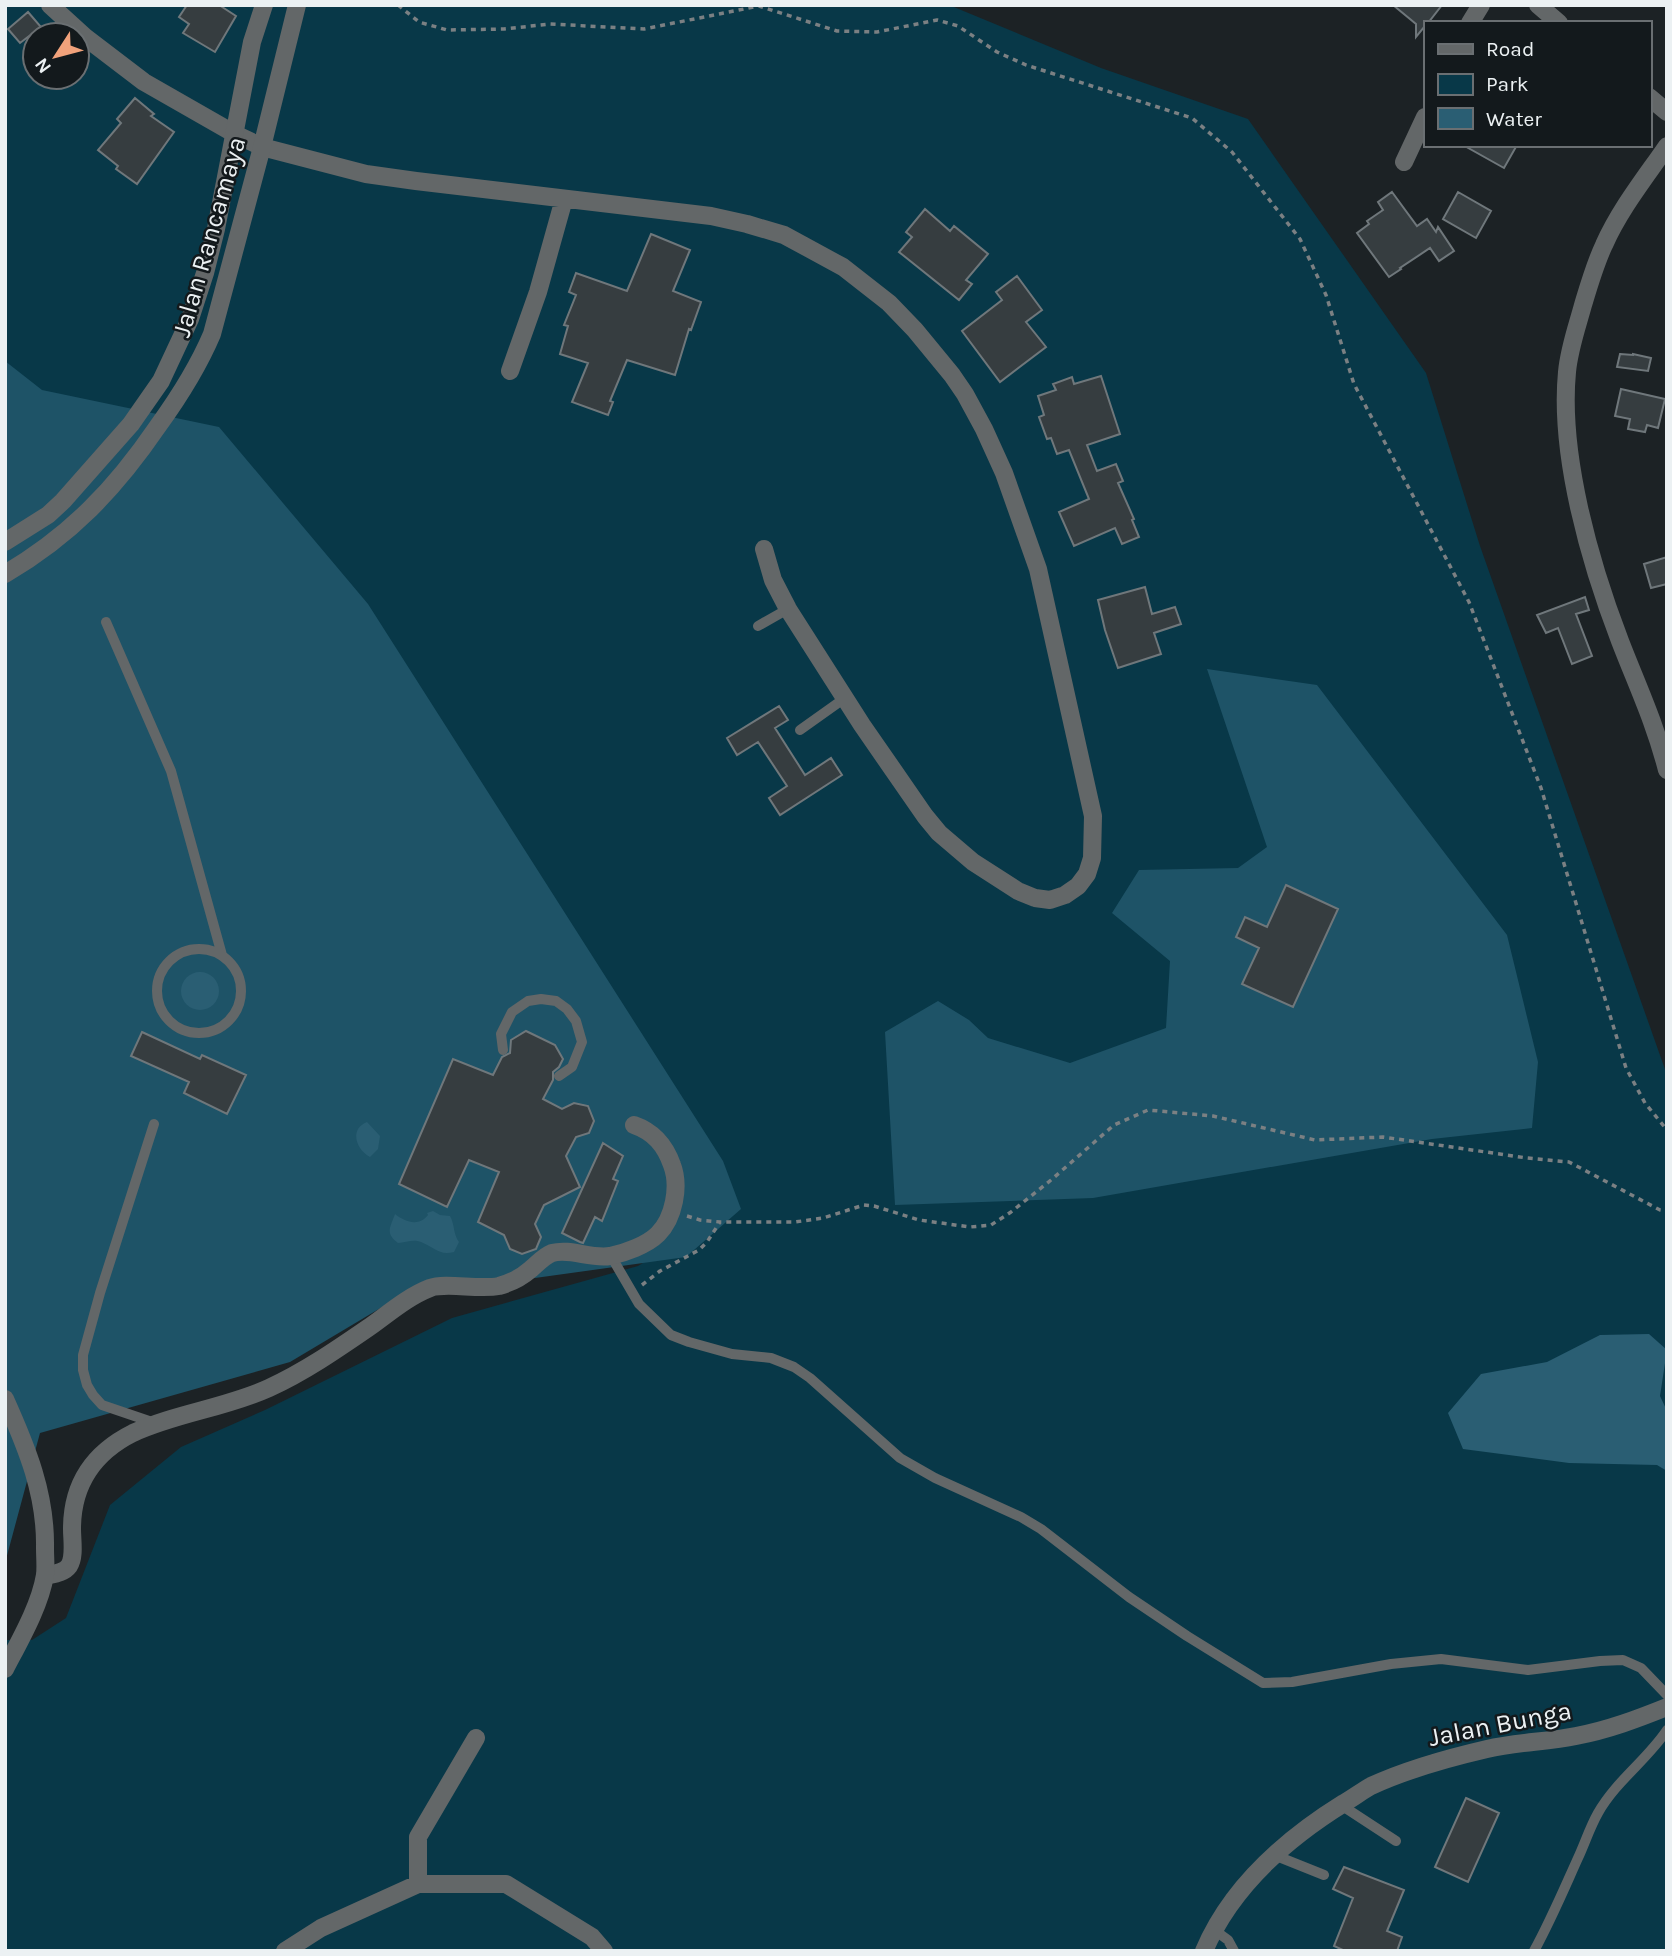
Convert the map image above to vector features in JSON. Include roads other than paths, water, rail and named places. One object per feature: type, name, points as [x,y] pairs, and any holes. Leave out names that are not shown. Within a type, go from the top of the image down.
[{"type":"street","points":[[50,5],[85,37],[144,82],[262,148],[366,174],[463,188],[710,216],[747,224],[784,235],[843,267],[889,303],[952,375],[984,429],[1004,473],[1038,569],[1093,816],[1092,858],[1087,874],[1078,886],[1051,900],[1035,898],[1018,891],[973,862],[939,833],[845,698],[788,608],[773,580],[764,549]]},
{"type":"street","name":"Jalan Rancamaya","points":[[5,542],[48,515],[63,500],[131,424],[161,381],[190,319],[205,273],[252,42],[264,5]]},
{"type":"street","name":"Jalan Rancamaya","points":[[5,574],[64,534],[102,498],[138,455],[201,360],[212,334],[297,5]]},
{"type":"street","points":[[1471,21],[1481,5]]},
{"type":"street","points":[[1538,5],[1557,21]]},
{"type":"street","points":[[1651,99],[1667,112]]},
{"type":"street","points":[[1404,162],[1424,119]]},
{"type":"street","points":[[1667,146],[1621,213],[1604,244],[1569,355],[1566,410],[1569,451],[1580,514],[1619,640],[1648,710],[1667,770]]},
{"type":"street","points":[[510,370],[538,292],[564,199]]},
{"type":"street","points":[[45,1576],[69,1567],[72,1557],[72,1523],[82,1479],[99,1454],[134,1433],[268,1389],[325,1357],[404,1302],[434,1287],[500,1286],[514,1281],[551,1254],[611,1256],[643,1244],[658,1234],[672,1212],[676,1190],[674,1168],[665,1147],[645,1129],[634,1125]]},
{"type":"street","points":[[5,1399],[32,1462],[46,1525],[45,1576],[33,1612],[5,1669]]},
{"type":"street","name":"Jalan Bunga","points":[[1204,1951],[1213,1929],[1248,1882],[1274,1855],[1304,1830],[1369,1787],[1427,1764],[1489,1749],[1575,1737],[1619,1726],[1667,1707]]},
{"type":"street","points":[[418,1884],[418,1836],[476,1738]]},
{"type":"street","points":[[285,1951],[321,1928],[418,1884],[506,1884],[592,1937],[604,1951]]},
{"type":"lane","points":[[758,626],[788,608]]},
{"type":"lane","points":[[106,622],[171,771],[222,955],[232,964],[242,989],[241,1002],[226,1025],[201,1034],[175,1026],[164,1016],[159,1003],[157,988],[160,974],[180,953],[194,949],[222,955]]},
{"type":"lane","points":[[800,730],[845,698]]},
{"type":"lane","points":[[503,1050],[501,1034],[512,1012],[528,1000],[556,1001],[567,1009],[576,1021],[582,1042],[572,1067],[559,1076]]},
{"type":"lane","points":[[154,1124],[100,1293],[83,1356],[83,1370],[87,1385],[102,1405],[157,1424]]},
{"type":"lane","points":[[611,1256],[639,1304],[671,1335],[732,1354],[771,1358],[794,1367],[900,1458],[935,1478],[1021,1517],[1129,1597],[1263,1683],[1292,1682],[1391,1664],[1441,1659],[1528,1671],[1623,1660],[1641,1668],[1667,1695]]},
{"type":"lane","points":[[1534,1951],[1598,1813],[1614,1789],[1667,1730]]},
{"type":"lane","points":[[1341,1805],[1396,1841]]},
{"type":"lane","points":[[1274,1855],[1324,1875]]},
{"type":"lane","points":[[1213,1929],[1228,1940],[1234,1951]]},
{"type":"water","points":[[200,972],[213,978],[219,991],[213,1004],[200,1010],[187,1004],[181,991],[187,978]]},
{"type":"water","points":[[367,1122],[380,1136],[378,1149],[370,1157],[361,1150],[356,1140],[358,1129]]},
{"type":"water","points":[[433,1211],[450,1216],[459,1242],[454,1252],[440,1252],[418,1241],[398,1243],[391,1236],[395,1214],[407,1221],[416,1222]]},
{"type":"water","points":[[1649,1334],[1667,1350],[1660,1396],[1667,1411],[1667,1471],[1657,1465],[1569,1463],[1463,1449],[1448,1413],[1481,1374],[1547,1362],[1600,1335]]}]
